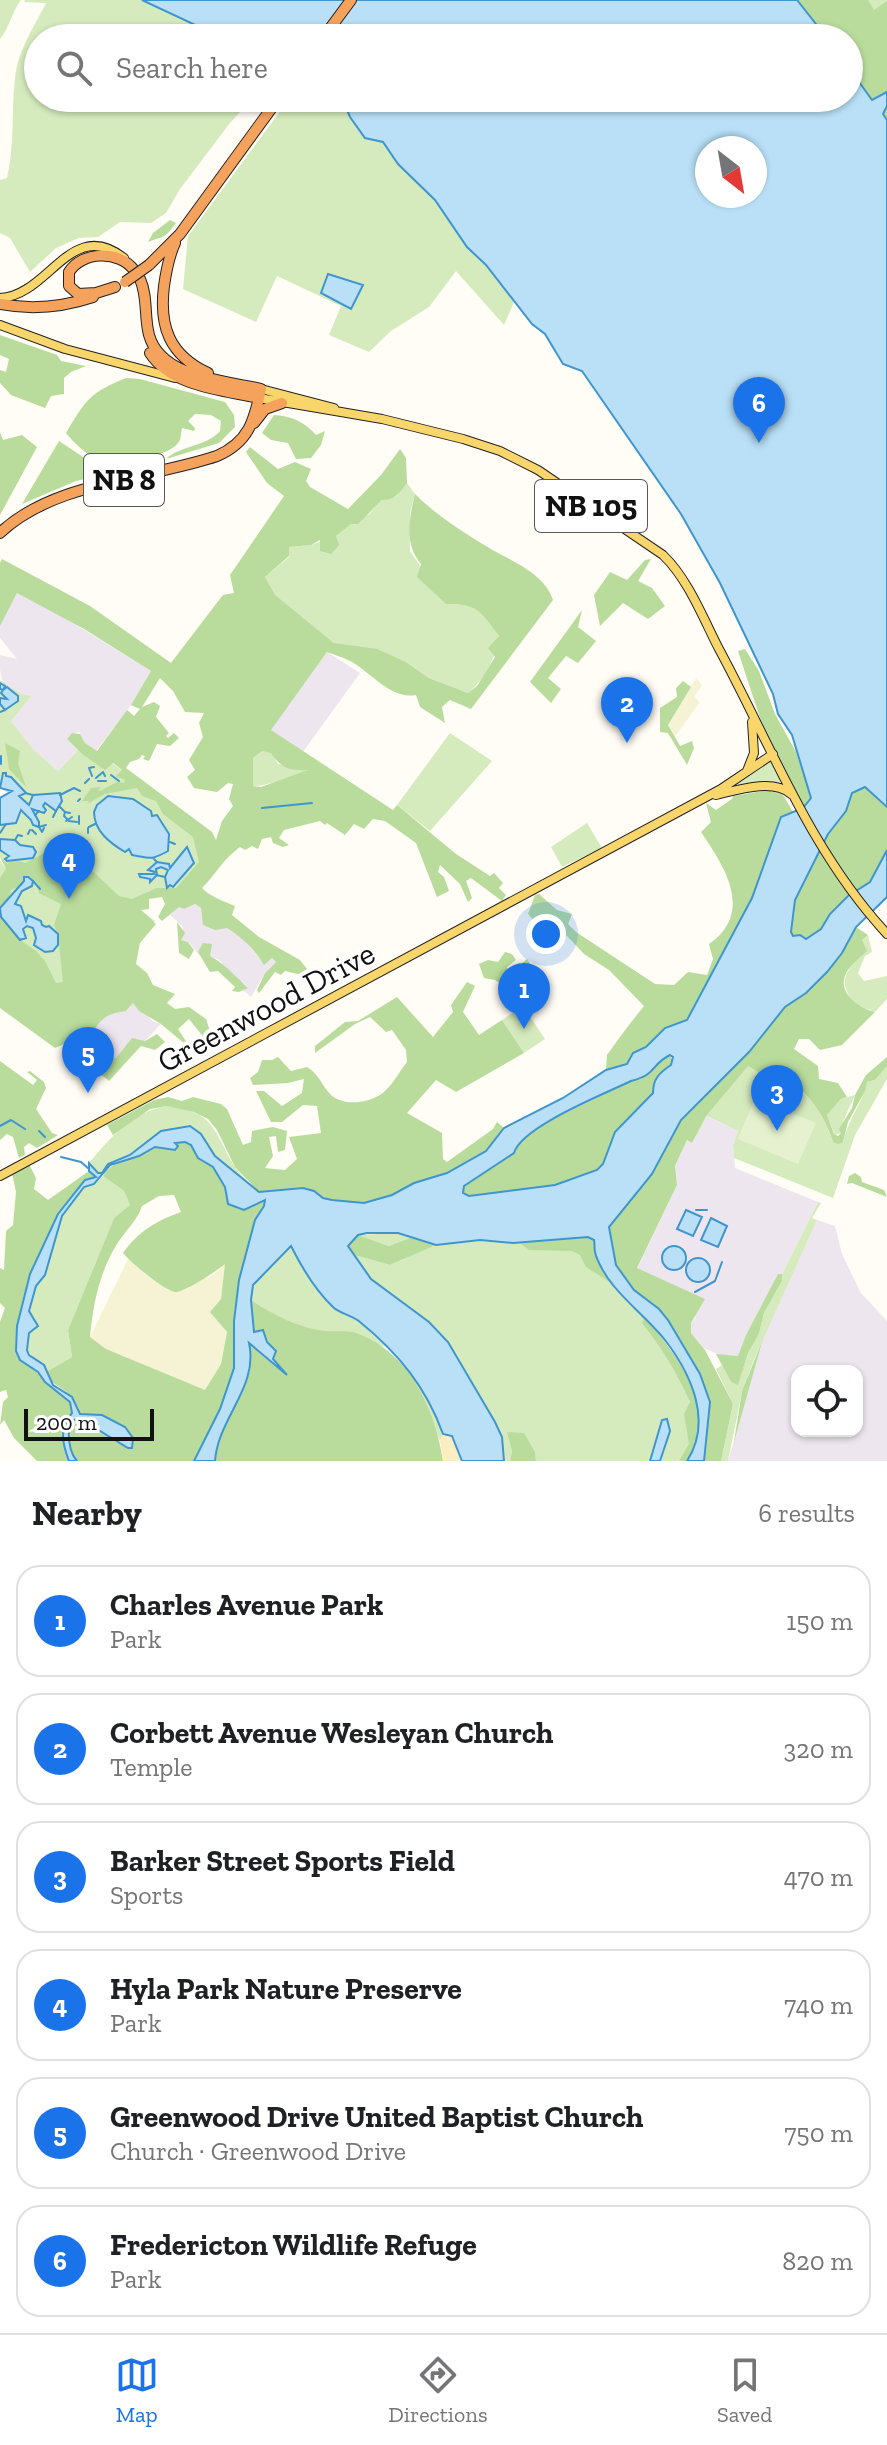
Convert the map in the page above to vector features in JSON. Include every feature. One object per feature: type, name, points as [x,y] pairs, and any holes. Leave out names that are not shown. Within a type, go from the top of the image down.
[{"type":"highway","points":[[333,24],[351,0]]},
{"type":"highway","points":[[220,379],[183,358],[167,338],[164,327],[164,282],[172,249],[180,234],[269,112]]},
{"type":"highway","points":[[0,304],[37,307],[69,304],[120,285],[149,265],[180,234]]},
{"type":"highway","points":[[120,285],[96,293],[78,294],[69,286],[69,272],[79,262],[100,255],[110,256],[135,271]]},
{"type":"highway","name":"NB 105","points":[[135,271],[145,304],[149,333],[161,356],[179,369],[220,379],[260,394]]},
{"type":"highway","points":[[145,304],[143,332],[146,345],[159,365],[182,380]]},
{"type":"highway","name":"NB 105","points":[[182,380],[235,392],[260,394]]},
{"type":"highway","points":[[235,392],[250,411],[248,432]]},
{"type":"highway","points":[[248,432],[260,394]]},
{"type":"highway","points":[[248,432],[265,409],[282,403]]},
{"type":"highway","name":"NB 8","points":[[0,533],[21,515],[48,501],[217,456],[236,446],[248,432]]},
{"type":"main road","points":[[0,298],[29,290],[62,259],[81,248],[100,246],[116,252],[135,271]]},
{"type":"main road","name":"NB 105","points":[[0,325],[65,349],[182,380]]},
{"type":"main road","name":"NB 105","points":[[260,394],[282,403],[346,412],[463,439],[500,451],[538,470],[657,550],[676,571],[773,754],[791,795],[833,867],[884,930]]},
{"type":"main road","name":"NB 105","points":[[260,394],[323,404],[346,412]]},
{"type":"main road","points":[[746,773],[756,743],[750,710]]},
{"type":"main road","name":"Greenwood Drive","points":[[0,1176],[511,903],[703,798],[773,754]]},
{"type":"main road","points":[[703,798],[770,786],[781,787],[791,795]]},
{"type":"shaded area","points":[[17,592],[151,671],[131,705],[96,751],[85,743],[79,732],[67,739],[78,750],[58,771],[34,750],[11,721],[0,670],[0,655],[17,659],[0,638],[0,626]]},
{"type":"shaded area","points":[[327,652],[360,673],[303,752],[270,730]]},
{"type":"shaded area","points":[[696,678],[702,685],[694,697],[700,702],[675,737],[668,725]]},
{"type":"shaded area","points":[[195,904],[241,936],[264,964],[272,957],[276,962],[265,973],[251,997],[243,990],[248,987],[226,970],[220,960],[198,952],[201,958],[189,942],[181,940],[183,927],[170,915],[179,906],[184,909]]},
{"type":"shaded area","points":[[133,1003],[154,1022],[161,1024],[145,1041],[132,1039],[116,1058],[104,1059],[90,1046],[92,1032],[111,1012],[126,1011]]},
{"type":"shaded area","points":[[706,1116],[738,1131],[733,1145],[735,1168],[818,1202],[764,1310],[741,1365],[704,1348],[691,1333],[691,1323],[696,1317],[637,1269],[677,1185],[675,1166],[687,1140],[693,1142]]},
{"type":"shaded area","points":[[817,1220],[835,1226],[842,1254],[861,1293],[887,1321],[887,1461],[728,1461],[763,1339]]},
{"type":"shaded area","points":[[128,1259],[165,1287],[185,1290],[213,1275],[226,1263],[221,1300],[211,1312],[227,1332],[221,1364],[205,1391],[106,1349],[90,1337]]},
{"type":"green space","points":[[0,0],[21,0],[0,39]]},
{"type":"green space","points":[[142,0],[193,24],[35,24],[46,3],[24,2]]},
{"type":"green space","points":[[355,0],[887,0],[887,807],[874,795],[796,752],[792,735],[778,714],[773,694],[720,583],[681,514],[582,371],[563,364],[545,334],[532,324],[515,300],[504,325],[456,271],[429,307],[391,331],[369,352],[329,335],[341,306],[277,276],[256,322],[183,289],[188,236],[280,112],[863,112],[863,24],[337,24]]},
{"type":"green space","points":[[797,0],[868,0],[874,10],[887,1],[887,120],[863,87],[863,24],[816,24]]},
{"type":"green space","points":[[24,46],[24,112],[240,112],[180,189],[166,213],[151,223],[120,222],[98,237],[79,238],[56,248],[30,272],[10,238],[0,233],[0,180],[7,178],[9,166],[19,58]]},
{"type":"green space","points":[[170,220],[176,223],[164,236],[148,242],[153,233]]},
{"type":"green space","points":[[0,335],[57,355],[61,361],[86,366],[64,378],[64,394],[51,396],[45,408],[11,395],[0,383],[0,370],[6,372],[9,359],[0,355]]},
{"type":"green space","points":[[126,378],[225,402],[234,415],[235,427],[219,443],[166,459],[208,440],[220,431],[221,421],[211,415],[195,414],[188,421],[195,428],[194,431],[182,428],[178,444],[165,452],[122,463],[93,457],[66,433],[90,399],[104,388]]},
{"type":"green space","points":[[274,415],[297,420],[316,435],[325,431],[321,445],[311,458],[296,459],[288,443],[271,440],[262,433]]},
{"type":"green space","points":[[0,432],[3,440],[22,435],[37,447],[0,515]]},
{"type":"green space","points":[[59,441],[89,461],[116,472],[76,481],[22,504]]},
{"type":"green space","points":[[250,447],[278,469],[295,462],[311,469],[306,481],[310,487],[348,509],[381,475],[400,449],[406,458],[407,483],[402,490],[394,497],[382,500],[358,524],[351,524],[336,536],[339,545],[331,554],[320,551],[320,540],[311,545],[289,547],[289,556],[265,577],[275,595],[334,643],[377,649],[406,662],[429,678],[468,693],[477,686],[495,657],[488,648],[499,636],[482,615],[465,605],[446,604],[417,577],[421,564],[412,548],[409,531],[415,494],[458,528],[525,568],[549,590],[553,600],[471,709],[450,700],[442,707],[445,723],[420,707],[416,695],[390,690],[352,662],[327,652],[271,730],[393,810],[397,805],[456,854],[490,876],[494,873],[503,883],[499,888],[506,895],[502,901],[471,878],[466,881],[472,898],[468,902],[460,884],[440,865],[438,872],[444,877],[449,891],[437,897],[416,843],[385,821],[373,819],[364,829],[354,824],[345,835],[320,821],[284,830],[279,838],[289,845],[283,847],[273,843],[271,837],[262,839],[258,849],[252,846],[245,850],[240,847],[202,888],[235,906],[232,915],[259,937],[300,960],[314,978],[285,971],[281,975],[275,972],[259,993],[257,990],[265,973],[276,962],[272,958],[264,965],[248,944],[227,928],[215,930],[203,925],[201,908],[195,904],[184,909],[179,907],[162,921],[158,917],[165,904],[162,897],[149,899],[149,909],[141,910],[156,924],[140,943],[136,964],[147,973],[153,985],[175,994],[167,1003],[175,1009],[189,1007],[206,1019],[210,1031],[205,1039],[189,1019],[178,1029],[191,1049],[161,1024],[139,1011],[133,1003],[126,1011],[112,1014],[101,1021],[90,1046],[104,1059],[116,1058],[132,1038],[145,1041],[157,1034],[165,1042],[155,1050],[141,1046],[109,1081],[64,1044],[55,1048],[0,1008],[0,908],[0,878],[6,869],[0,857],[7,863],[16,860],[25,863],[47,852],[64,864],[67,863],[66,850],[119,896],[132,899],[156,888],[176,888],[199,862],[193,837],[163,814],[156,801],[142,796],[137,788],[105,794],[87,804],[89,801],[82,801],[91,788],[101,787],[100,791],[125,780],[116,776],[122,770],[113,763],[105,770],[67,739],[72,733],[80,734],[85,743],[97,751],[127,710],[134,716],[140,709],[131,705],[151,671],[84,629],[17,593],[0,626],[0,563],[2,559],[90,606],[171,663],[223,595],[234,593],[230,575],[284,496],[267,483],[246,452]],"holes":[[[160,678],[173,691],[185,712],[204,713],[199,723],[203,737],[189,760],[195,770],[187,777],[194,788],[217,792],[228,783],[233,784],[229,799],[233,806],[222,821],[216,840],[212,832],[126,768],[142,755],[149,761],[157,744],[170,746],[179,738],[174,733],[168,738],[166,736],[169,733],[156,717],[160,706],[154,702],[142,707]],[[262,751],[271,753],[286,768],[308,770],[261,787],[253,786],[253,758]],[[28,877],[38,884],[39,893],[61,904],[54,925],[58,934],[63,982],[56,983],[45,961],[20,940],[0,908],[9,899],[11,890]]]},
{"type":"green space","points":[[407,483],[415,494],[410,513],[410,551],[446,604],[465,605],[477,611],[499,636],[489,667],[468,693],[429,678],[406,662],[334,643],[274,595],[265,577],[289,557],[289,547],[311,545],[336,536],[369,514],[382,500],[397,496]]},
{"type":"green space","points":[[651,559],[638,581],[652,588],[665,606],[648,619],[623,603],[600,626],[594,595],[610,572],[627,580],[645,560]]},
{"type":"green space","points":[[582,610],[578,627],[596,641],[578,663],[566,656],[548,678],[561,689],[551,703],[530,682]]},
{"type":"green space","points":[[745,649],[759,671],[775,714],[796,752],[811,798],[803,808],[760,718],[738,651]]},
{"type":"green space","points":[[0,680],[21,694],[31,696],[11,721],[34,750],[58,771],[78,750],[82,754],[96,751],[216,841],[177,893],[164,889],[152,890],[138,899],[134,905],[155,921],[61,1046],[0,1000],[0,861],[7,870],[7,863],[0,857],[0,798],[8,793],[0,788]]},
{"type":"green space","points":[[683,681],[691,687],[668,725],[680,746],[692,741],[694,748],[687,765],[668,733],[660,732],[660,708],[677,697],[676,688]]},
{"type":"green space","points":[[450,733],[492,761],[430,831],[397,805]]},
{"type":"green space","points":[[5,743],[20,751],[18,763],[26,787],[9,769]]},
{"type":"green space","points":[[262,751],[271,752],[278,764],[309,769],[265,785],[253,786],[253,758]]},
{"type":"green space","points":[[770,761],[780,784],[729,789]]},
{"type":"green space","points":[[860,787],[871,791],[887,807],[887,850],[870,882],[831,914],[821,929],[806,939],[793,936],[795,900],[828,834],[846,811],[852,793]]},
{"type":"green space","points":[[768,790],[783,795],[793,812],[781,817],[752,898],[692,1014],[680,1024],[665,1028],[646,1047],[633,1053],[627,1064],[606,1070],[607,1055],[644,1006],[609,970],[584,954],[567,936],[559,939],[536,923],[528,914],[535,895],[539,894],[557,910],[572,914],[568,924],[576,932],[655,984],[674,985],[688,972],[707,975],[713,959],[709,944],[723,931],[733,903],[726,874],[701,832],[711,822],[706,803],[716,810],[733,796]]},
{"type":"green space","points":[[587,823],[602,848],[562,867],[551,847]]},
{"type":"green space","points":[[177,922],[185,933],[181,940],[188,942],[194,950],[189,959],[179,953]]},
{"type":"green space","points":[[856,927],[868,935],[862,940],[867,951],[848,970],[844,984],[855,1002],[875,1012],[842,1045],[820,1050],[809,1039],[799,1039],[794,1049],[818,1066],[819,1079],[838,1083],[847,1097],[841,1099],[827,1115],[834,1134],[838,1136],[866,1075],[887,1057],[887,1066],[875,1080],[867,1082],[848,1122],[843,1142],[833,1142],[818,1111],[788,1078],[779,1071],[770,1078],[748,1066],[706,1116],[692,1143],[687,1140],[675,1166],[677,1185],[637,1268],[705,1299],[691,1323],[691,1333],[705,1350],[733,1404],[721,1461],[704,1461],[710,1403],[659,1309],[634,1290],[616,1264],[609,1227],[640,1189],[681,1120],[749,1051],[785,1007],[806,993],[842,953]]},
{"type":"green space","points":[[868,935],[872,952],[865,956],[858,973],[864,981],[887,976],[887,999],[875,1012],[854,1004],[845,981],[849,969],[866,951],[862,940]]},
{"type":"green space","points":[[203,943],[212,944],[210,956],[248,988],[232,991],[235,987],[218,971],[210,972],[198,952]]},
{"type":"green space","points":[[505,952],[512,954],[516,960],[507,967],[508,970],[517,968],[527,959],[532,966],[526,972],[513,975],[516,979],[524,977],[526,980],[510,990],[495,980],[484,978],[479,964],[488,960],[498,962]]},
{"type":"green space","points":[[467,982],[475,986],[463,1012],[479,1035],[502,1020],[524,1053],[456,1092],[436,1080],[407,1113],[442,1133],[443,1159],[447,1162],[493,1129],[497,1122],[504,1128],[486,1151],[447,1173],[414,1183],[392,1195],[364,1203],[323,1198],[303,1188],[259,1192],[235,1167],[217,1130],[208,1119],[194,1112],[167,1106],[150,1109],[113,1135],[107,1125],[154,1100],[168,1097],[182,1101],[193,1097],[221,1104],[227,1109],[243,1145],[251,1142],[252,1131],[273,1127],[287,1131],[285,1150],[278,1152],[276,1136],[269,1137],[273,1156],[265,1168],[285,1170],[297,1159],[289,1137],[321,1133],[317,1106],[303,1105],[282,1122],[271,1122],[256,1091],[264,1091],[282,1106],[302,1093],[304,1079],[253,1085],[250,1078],[258,1072],[262,1060],[278,1057],[291,1071],[307,1067],[336,1099],[358,1102],[372,1099],[387,1089],[407,1062],[406,1050],[392,1030],[386,1032],[370,1017],[315,1053],[315,1046],[345,1022],[358,1021],[397,997],[433,1037],[453,1012],[451,1005]]},
{"type":"green space","points":[[523,1006],[545,1039],[524,1053],[502,1020]]},
{"type":"green space","points":[[670,1055],[671,1065],[653,1093],[615,1132],[603,1164],[597,1170],[555,1185],[469,1196],[463,1193],[464,1186],[535,1128],[644,1076]]},
{"type":"green space","points":[[744,1056],[799,1088],[819,1111],[833,1142],[843,1142],[867,1082],[875,1080],[887,1066],[887,1079],[855,1135],[833,1198],[734,1158],[733,1145],[738,1131],[707,1116],[692,1143],[681,1120]]},
{"type":"green space","points":[[0,1061],[33,1085],[37,1080],[27,1072],[44,1082],[46,1088],[36,1109],[52,1133],[58,1135],[37,1148],[29,1143],[24,1147],[25,1155],[19,1158],[13,1137],[7,1134],[0,1140]]},
{"type":"green space","points":[[855,1095],[841,1133],[835,1135],[827,1115],[841,1099]]},
{"type":"green space","points":[[755,1098],[816,1123],[798,1164],[738,1139]]},
{"type":"green space","points":[[167,1106],[182,1108],[203,1117],[236,1168],[259,1192],[215,1156],[201,1134],[190,1126],[161,1131],[130,1155],[108,1164],[102,1173],[98,1173],[89,1163],[114,1135],[133,1120]]},
{"type":"green space","points":[[174,1144],[191,1145],[201,1161],[213,1167],[225,1187],[226,1197],[251,1208],[265,1199],[265,1206],[255,1220],[234,1321],[234,1368],[220,1409],[194,1461],[77,1461],[70,1448],[69,1422],[79,1418],[123,1445],[125,1427],[102,1415],[80,1414],[70,1396],[46,1372],[72,1357],[68,1330],[114,1218],[130,1205],[124,1191],[103,1176],[112,1166],[126,1159],[155,1147],[171,1150]],"holes":[[[174,1195],[181,1212],[149,1228],[123,1253],[148,1276],[175,1292],[193,1285],[225,1264],[221,1299],[210,1312],[227,1332],[221,1364],[205,1390],[106,1349],[90,1337],[101,1278],[117,1244],[142,1206],[159,1196]]]},
{"type":"green space","points":[[29,1164],[36,1178],[34,1189],[48,1200],[89,1171],[96,1177],[69,1201],[44,1243],[26,1290],[18,1328],[20,1360],[70,1402],[72,1413],[62,1435],[69,1461],[37,1461],[14,1438],[4,1420],[0,1425],[3,1402],[8,1397],[6,1390],[0,1392],[0,1322],[5,1308],[0,1303],[0,1268],[4,1270],[6,1231],[13,1225],[16,1192],[12,1173]]},
{"type":"green space","points":[[855,1173],[862,1182],[884,1190],[887,1197],[852,1183],[847,1184],[849,1176]]},
{"type":"green space","points":[[103,1176],[124,1191],[130,1205],[114,1218],[68,1330],[72,1357],[46,1372],[27,1350],[35,1319],[29,1311],[36,1286],[45,1275],[62,1216],[84,1187],[94,1184]]},
{"type":"green space","points":[[818,1202],[821,1203],[812,1218],[817,1220],[742,1392],[728,1461],[721,1461],[733,1404],[716,1369],[722,1365],[731,1382],[738,1384],[748,1353],[759,1334],[764,1313]]},
{"type":"green space","points":[[398,1233],[412,1237],[389,1246],[358,1235]]},
{"type":"green space","points":[[358,1235],[389,1246],[412,1237],[436,1245],[390,1265],[351,1254],[348,1246]]},
{"type":"green space","points":[[589,1237],[612,1284],[664,1339],[687,1389],[692,1444],[682,1461],[660,1461],[670,1431],[650,1461],[536,1461],[535,1452],[508,1432],[512,1451],[510,1461],[504,1461],[502,1437],[495,1422],[448,1342],[429,1322],[371,1279],[351,1254],[390,1265],[441,1244]]},
{"type":"green space","points":[[589,1237],[594,1240],[595,1253],[611,1283],[586,1267],[580,1255],[572,1251],[529,1250],[519,1242]]},
{"type":"green space","points":[[291,1246],[307,1276],[334,1309],[357,1320],[386,1347],[301,1326],[276,1316],[251,1300],[253,1285]]},
{"type":"green space","points":[[778,1274],[782,1274],[782,1281],[764,1313],[759,1334],[748,1353],[738,1385],[731,1382],[716,1354],[738,1356]]},
{"type":"green space","points":[[251,1300],[305,1327],[356,1333],[391,1354],[405,1368],[426,1403],[443,1461],[215,1461],[223,1430],[249,1372],[248,1340],[275,1365],[272,1359],[276,1351],[267,1342],[264,1332],[253,1330]]},
{"type":"green space","points":[[644,1318],[670,1348],[691,1384],[697,1403],[699,1423],[696,1442],[687,1461],[679,1461],[689,1444],[684,1414],[690,1402],[669,1361],[642,1323]]},
{"type":"green space","points":[[763,1339],[734,1442],[742,1391]]},
{"type":"green space","points":[[400,1362],[421,1387],[431,1405],[443,1434],[440,1441],[419,1389]]},
{"type":"green space","points":[[507,1432],[524,1433],[535,1452],[536,1461],[510,1461],[512,1451]]},
{"type":"sand","points":[[443,1434],[451,1435],[462,1461],[443,1461],[440,1441]]},
{"type":"water","points":[[142,0],[797,0],[816,24],[193,24]]},
{"type":"water","points":[[863,87],[872,100],[887,92],[887,106],[883,114],[887,120],[887,807],[865,787],[852,793],[846,811],[828,834],[795,900],[791,932],[793,936],[800,935],[806,939],[821,929],[830,914],[848,896],[870,882],[887,850],[887,897],[856,927],[827,972],[806,993],[785,1007],[749,1052],[681,1120],[652,1174],[609,1227],[616,1265],[634,1290],[668,1320],[700,1374],[710,1402],[704,1461],[687,1461],[695,1446],[698,1414],[696,1398],[683,1368],[665,1340],[608,1278],[596,1256],[594,1240],[588,1237],[513,1243],[480,1240],[436,1245],[398,1233],[367,1233],[358,1235],[348,1246],[371,1279],[429,1322],[448,1342],[495,1422],[502,1437],[504,1461],[462,1461],[452,1436],[443,1434],[410,1372],[374,1334],[326,1300],[291,1246],[253,1285],[251,1300],[254,1332],[263,1330],[267,1342],[276,1351],[273,1359],[287,1375],[249,1343],[251,1359],[248,1374],[223,1431],[215,1461],[194,1461],[220,1409],[234,1368],[234,1321],[239,1280],[255,1220],[265,1200],[244,1210],[228,1204],[225,1187],[213,1167],[198,1158],[191,1145],[185,1142],[175,1143],[178,1146],[175,1150],[155,1147],[139,1156],[110,1165],[94,1184],[84,1187],[62,1216],[45,1275],[36,1286],[29,1311],[38,1326],[29,1333],[29,1355],[44,1365],[53,1385],[72,1397],[80,1414],[102,1415],[125,1427],[133,1438],[132,1448],[79,1418],[69,1422],[70,1448],[77,1461],[69,1461],[63,1436],[72,1413],[70,1402],[20,1360],[16,1351],[17,1326],[30,1274],[58,1214],[85,1180],[96,1177],[89,1171],[89,1163],[98,1173],[102,1173],[108,1164],[130,1155],[161,1131],[190,1126],[201,1134],[215,1156],[259,1192],[303,1188],[323,1198],[364,1203],[447,1173],[486,1151],[504,1128],[563,1098],[606,1070],[627,1064],[633,1053],[646,1047],[665,1028],[687,1020],[752,898],[781,817],[803,808],[811,798],[792,735],[778,714],[773,694],[720,583],[681,514],[582,371],[563,364],[545,334],[532,324],[486,265],[467,247],[435,200],[398,164],[383,142],[365,138],[348,112],[863,112]],"holes":[[[670,1055],[673,1057],[671,1065],[658,1077],[653,1093],[615,1132],[603,1164],[597,1170],[555,1185],[469,1196],[463,1193],[464,1186],[514,1153],[520,1143],[547,1122],[646,1075]]]},
{"type":"water","points":[[328,274],[363,285],[351,309],[321,293]]},
{"type":"water","points":[[7,687],[18,696],[18,701],[5,710],[0,704],[0,698],[7,699],[1,693]]},
{"type":"water","points":[[3,773],[26,793],[19,796],[29,805],[33,795],[60,793],[62,801],[56,811],[45,803],[44,813],[32,809],[39,827],[33,825],[21,810],[16,823],[0,825],[0,798],[12,791],[0,788]]},
{"type":"water","points":[[108,796],[133,799],[151,811],[152,816],[157,815],[169,834],[168,851],[153,857],[132,855],[129,849],[125,852],[109,840],[100,831],[94,812]]},
{"type":"water","points":[[0,839],[15,840],[20,845],[33,847],[36,852],[33,858],[7,861],[5,859],[9,856],[0,850]]},
{"type":"water","points":[[187,847],[194,863],[173,887],[170,885],[167,888],[165,877],[168,870],[161,867],[156,869],[157,875],[150,882],[150,879],[140,877],[139,874],[154,874],[148,870],[157,862],[169,864],[170,868]]},
{"type":"water","points":[[24,877],[33,881],[32,886],[22,891],[15,904],[21,906],[26,921],[28,915],[58,934],[58,945],[53,951],[45,952],[34,945],[36,938],[33,928],[27,926],[23,929],[26,938],[20,940],[1,917],[0,908],[24,881]]},
{"type":"water","points":[[686,1210],[702,1217],[693,1236],[677,1229]]},
{"type":"water","points":[[711,1218],[727,1226],[718,1247],[701,1240]]},
{"type":"water","points":[[674,1246],[683,1249],[686,1258],[683,1267],[674,1270],[665,1267],[662,1258],[665,1249]]},
{"type":"water","points":[[698,1258],[707,1261],[710,1270],[707,1279],[698,1282],[689,1279],[686,1270],[689,1261]]},
{"type":"water","points":[[667,1419],[670,1431],[660,1461],[650,1461],[662,1420]]},
{"type":"waterway","points":[[0,712],[5,710]]},
{"type":"waterway","points":[[1,756],[1,764]]},
{"type":"waterway","points":[[92,776],[89,768],[94,767]]},
{"type":"waterway","points":[[96,778],[103,772],[105,776]]},
{"type":"waterway","points":[[111,775],[119,781]]},
{"type":"waterway","points":[[85,783],[89,779]]},
{"type":"waterway","points":[[98,781],[106,781]]},
{"type":"waterway","points":[[60,795],[74,788],[80,791]]},
{"type":"waterway","points":[[25,793],[33,795]]},
{"type":"waterway","points":[[262,808],[312,803]]},
{"type":"waterway","points":[[59,806],[70,813]]},
{"type":"waterway","points":[[35,815],[39,811]]},
{"type":"waterway","points":[[53,817],[56,811]]},
{"type":"waterway","points":[[65,812],[64,816],[69,821],[77,822]]},
{"type":"waterway","points":[[79,816],[79,824]]},
{"type":"waterway","points":[[66,821],[72,817]]},
{"type":"waterway","points":[[0,833],[6,824]]},
{"type":"waterway","points":[[89,827],[95,824]]},
{"type":"waterway","points":[[44,828],[42,832],[39,827],[46,825]]},
{"type":"waterway","points":[[88,828],[88,833]]},
{"type":"waterway","points":[[28,834],[30,830]]},
{"type":"waterway","points":[[32,830],[36,834]]},
{"type":"waterway","points":[[15,840],[18,835],[22,836]]},
{"type":"waterway","points":[[170,842],[175,844]]},
{"type":"waterway","points":[[154,859],[157,862]]},
{"type":"waterway","points":[[156,875],[165,877]]},
{"type":"waterway","points":[[33,881],[40,889]]},
{"type":"waterway","points":[[0,1126],[11,1120],[25,1129]]},
{"type":"waterway","points":[[39,1131],[45,1137]]},
{"type":"waterway","points":[[61,1157],[81,1162],[89,1169]]},
{"type":"waterway","points":[[696,1210],[707,1210]]},
{"type":"waterway","points":[[695,1292],[715,1281],[722,1262]]},
{"type":"place","name":"Fredericton Wildlife Refuge","points":[[759,443]]},
{"type":"place","name":"Corbett Avenue Wesleyan Church","points":[[627,743]]},
{"type":"place","name":"Hyla Park Nature Preserve","points":[[69,899]]},
{"type":"place","name":"Charles Avenue Park","points":[[524,1029]]},
{"type":"place","name":"Greenwood Drive United Baptist Church","points":[[88,1093]]},
{"type":"place","name":"Barker Street Sports Field","points":[[777,1131]]}]
